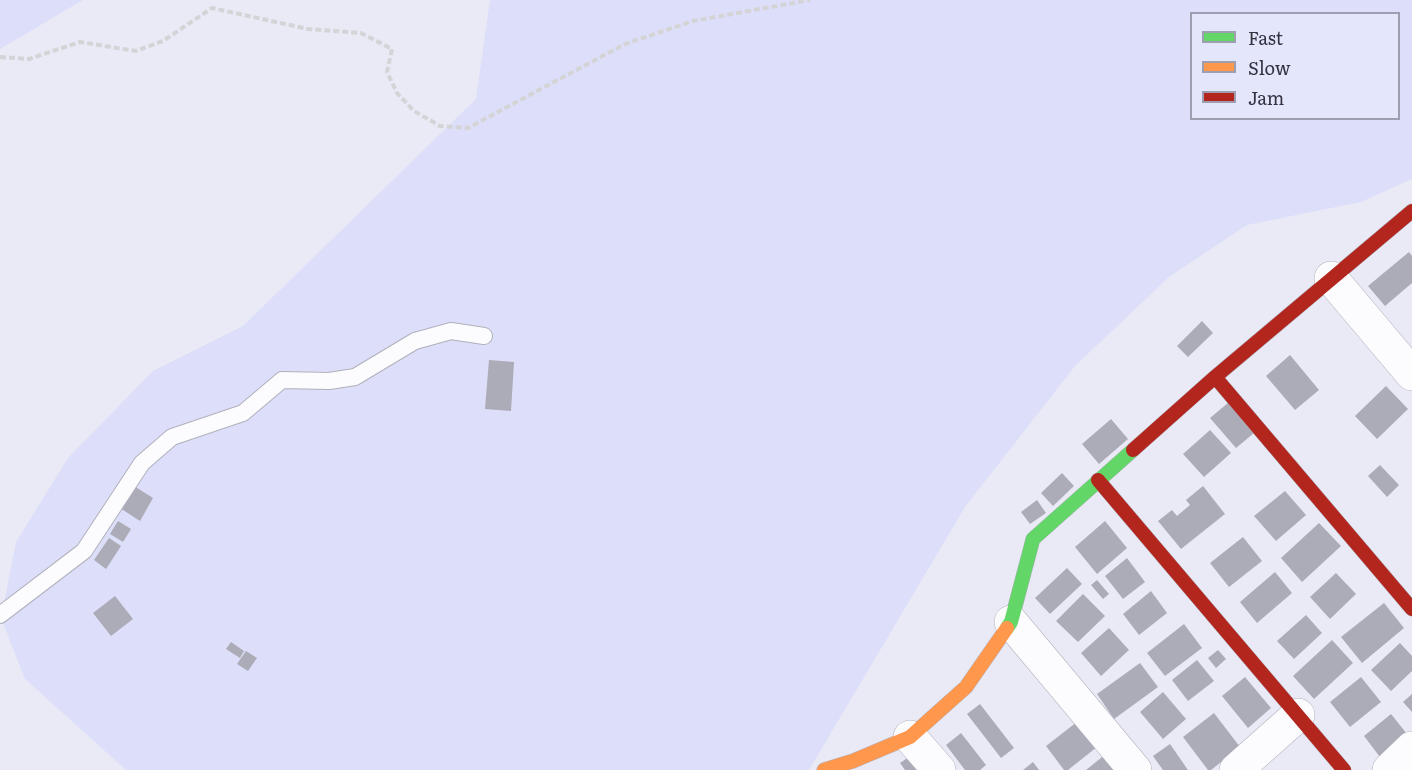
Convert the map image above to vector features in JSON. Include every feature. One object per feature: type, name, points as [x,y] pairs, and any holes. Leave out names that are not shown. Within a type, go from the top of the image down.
[{"type":"street","points":[[824,770],[853,761],[910,737],[966,687],[1011,622],[1034,539],[1215,377],[1412,211]]},
{"type":"street","points":[[1331,278],[1412,374]]},
{"type":"street","points":[[1215,377],[1412,609]]},
{"type":"street","points":[[1098,480],[1344,770]]},
{"type":"street","points":[[1011,622],[1135,770]]},
{"type":"street","points":[[1236,770],[1298,716]]},
{"type":"street","points":[[910,737],[939,770]]},
{"type":"street","points":[[1389,770],[1412,748]]},
{"type":"lane","points":[[0,615],[84,551],[142,463],[172,437],[243,414],[282,380],[329,381],[355,377],[414,341],[451,331],[484,336]]},
{"type":"path","points":[[0,57],[29,59],[80,42],[136,51],[163,41],[212,8],[308,29],[361,33],[392,49],[387,72],[397,93],[414,111],[440,126],[468,128],[625,44],[693,21],[810,0]]},
{"type":"shaded area","points":[[0,0],[83,0],[0,49]]},
{"type":"shaded area","points":[[490,0],[1412,0],[1412,179],[1361,202],[1247,225],[1169,277],[1075,366],[965,507],[809,770],[126,770],[25,679],[1,618],[16,542],[68,458],[153,371],[243,326],[476,99]]},
{"type":"building","points":[[1409,252],[1412,256],[1412,283],[1385,306],[1368,286]]},
{"type":"building","points":[[1202,321],[1213,333],[1188,357],[1177,346]]},
{"type":"building","points":[[1290,355],[1319,390],[1295,410],[1266,376]]},
{"type":"building","points":[[489,360],[514,362],[511,411],[485,409]]},
{"type":"building","points":[[1386,386],[1408,409],[1377,439],[1355,416]]},
{"type":"building","points":[[1229,402],[1254,433],[1236,448],[1210,418]]},
{"type":"building","points":[[1111,419],[1128,439],[1099,464],[1082,444]]},
{"type":"building","points":[[1210,430],[1231,453],[1204,477],[1183,454]]},
{"type":"building","points":[[1380,465],[1399,485],[1387,497],[1368,476]]},
{"type":"building","points":[[1062,473],[1074,486],[1053,506],[1041,493]]},
{"type":"building","points":[[134,486],[153,498],[140,521],[120,508]]},
{"type":"building","points":[[1203,486],[1225,514],[1181,549],[1158,521],[1172,510],[1177,516],[1190,505],[1186,500]]},
{"type":"building","points":[[1285,491],[1306,515],[1276,541],[1254,516]]},
{"type":"building","points":[[1037,500],[1046,513],[1030,524],[1021,512]]},
{"type":"building","points":[[118,521],[131,529],[123,542],[110,534]]},
{"type":"building","points":[[1105,521],[1127,548],[1097,574],[1075,547]]},
{"type":"building","points":[[1319,523],[1341,546],[1302,582],[1281,558]]},
{"type":"building","points":[[1243,537],[1262,561],[1229,587],[1210,563]]},
{"type":"building","points":[[109,538],[121,546],[106,569],[94,560]]},
{"type":"building","points":[[1127,558],[1145,582],[1123,599],[1105,576]]},
{"type":"building","points":[[1067,568],[1082,584],[1050,614],[1035,598]]},
{"type":"building","points":[[1275,572],[1292,593],[1257,623],[1240,602]]},
{"type":"building","points":[[1336,573],[1356,594],[1330,619],[1310,597]]},
{"type":"building","points":[[1097,580],[1109,594],[1103,599],[1091,585]]},
{"type":"building","points":[[1151,591],[1167,613],[1139,635],[1123,614]]},
{"type":"building","points":[[1083,594],[1105,616],[1078,642],[1056,621]]},
{"type":"building","points":[[115,596],[133,619],[111,636],[93,613]]},
{"type":"building","points":[[1384,603],[1404,628],[1362,663],[1341,637]]},
{"type":"building","points":[[1306,615],[1322,633],[1294,659],[1277,641]]},
{"type":"building","points":[[1184,624],[1202,648],[1165,676],[1147,653]]},
{"type":"building","points":[[1109,628],[1129,650],[1101,676],[1081,653]]},
{"type":"building","points":[[1332,640],[1353,663],[1314,699],[1293,676]]},
{"type":"building","points":[[231,642],[244,651],[240,658],[226,649]]},
{"type":"building","points":[[1400,643],[1412,656],[1412,671],[1391,691],[1371,670]]},
{"type":"building","points":[[1218,650],[1226,659],[1216,668],[1208,658]]},
{"type":"building","points":[[246,651],[257,658],[248,671],[237,664]]},
{"type":"building","points":[[1197,660],[1214,681],[1188,701],[1172,680]]},
{"type":"building","points":[[1140,663],[1158,687],[1114,719],[1097,694]]},
{"type":"building","points":[[1245,677],[1271,708],[1248,728],[1222,696]]},
{"type":"building","points":[[1361,677],[1381,702],[1350,727],[1330,702]]},
{"type":"building","points":[[1163,692],[1186,719],[1163,739],[1140,712]]},
{"type":"building","points":[[1412,694],[1412,712],[1403,702]]},
{"type":"building","points":[[980,704],[1014,748],[1001,758],[967,714]]},
{"type":"building","points":[[1214,713],[1240,747],[1208,770],[1183,737]]},
{"type":"building","points":[[1391,714],[1411,739],[1383,761],[1364,736]]},
{"type":"building","points":[[1082,718],[1102,743],[1068,770],[1064,770],[1046,746]]},
{"type":"building","points":[[961,733],[986,765],[980,770],[965,770],[946,745]]},
{"type":"building","points":[[1170,744],[1188,770],[1163,770],[1153,756]]},
{"type":"building","points":[[1107,753],[1120,770],[1086,770]]},
{"type":"building","points":[[913,754],[920,770],[905,770],[900,763]]},
{"type":"building","points":[[1033,762],[1039,770],[1023,770]]},
{"type":"traffic: fast","points":[[1007,628],[1011,622],[1033,539],[1133,450]]},
{"type":"traffic: slow","points":[[824,770],[853,761],[910,737],[966,687],[1007,628]]},
{"type":"traffic: jam","points":[[1133,450],[1215,377],[1412,211]]},
{"type":"traffic: jam","points":[[1215,377],[1412,609]]},
{"type":"traffic: jam","points":[[1098,480],[1344,770]]}]
